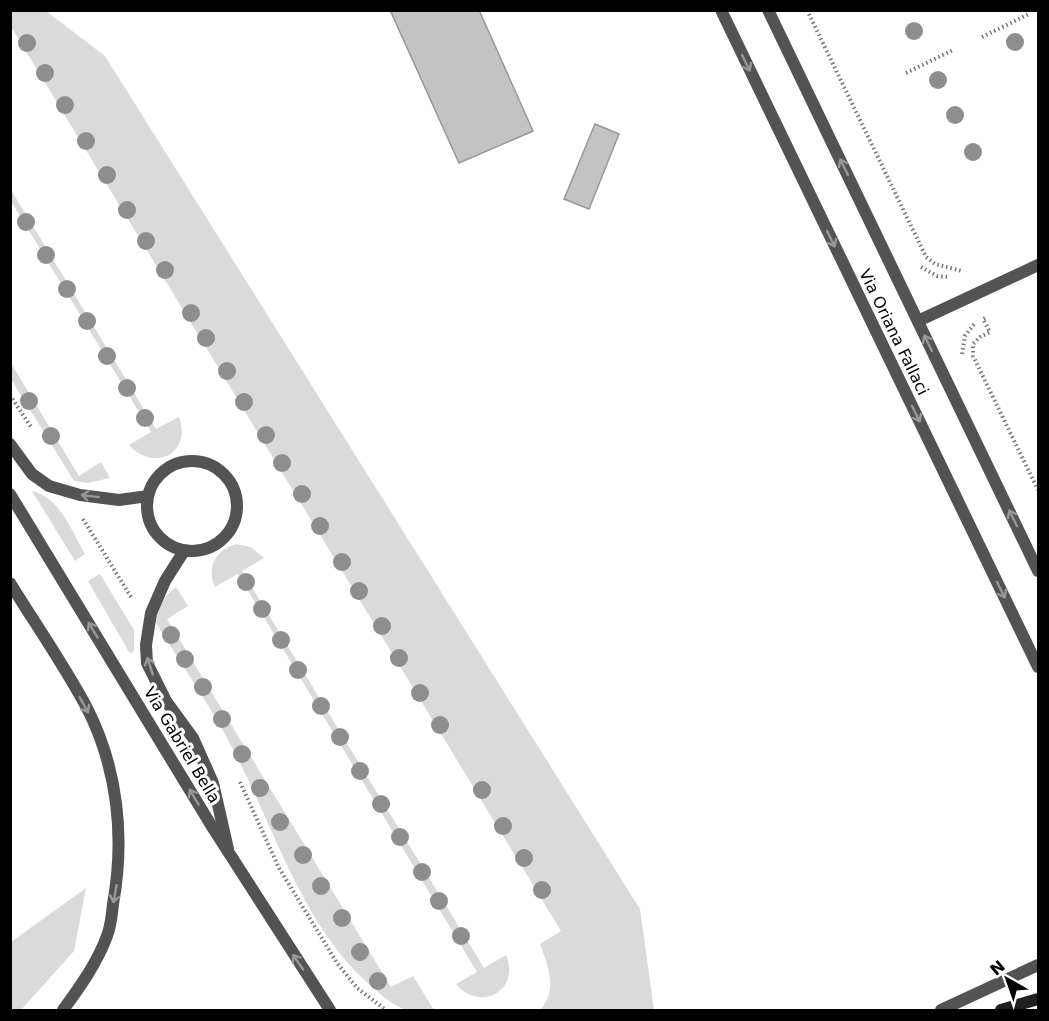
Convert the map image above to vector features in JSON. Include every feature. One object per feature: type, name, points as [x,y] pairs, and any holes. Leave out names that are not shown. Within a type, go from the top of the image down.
[{"type":"main road","points":[[1001,1011],[1038,999]]},
{"type":"street","name":"Via Oriana Fallaci","points":[[721,10],[1038,668]]},
{"type":"street","name":"Via Oriana Fallaci","points":[[768,10],[1038,571]]},
{"type":"street","points":[[918,321],[1038,265]]},
{"type":"street","points":[[10,444],[32,474],[49,486],[80,495],[119,500],[148,496]]},
{"type":"street","points":[[191,461],[206,463],[220,470],[230,481],[237,502],[234,525],[213,547],[199,551],[184,551],[170,546],[158,537],[150,525],[147,510],[148,496],[153,482],[177,463],[191,461]]},
{"type":"street","name":"Via Gabriel Bella","points":[[10,494],[229,853],[330,1011]]},
{"type":"street","points":[[184,551],[165,581],[151,613],[146,645],[147,663],[166,701],[193,738],[213,783],[229,853]]},
{"type":"street","points":[[10,583],[87,709],[111,769],[116,805],[120,844],[117,884],[108,934],[85,981],[63,1011]]},
{"type":"street","points":[[940,1011],[1038,966]]},
{"type":"path","points":[[807,10],[926,257],[934,264],[957,271],[967,271]]},
{"type":"path","points":[[982,37],[1029,14]]},
{"type":"path","points":[[906,73],[953,50]]},
{"type":"path","points":[[993,314],[983,319],[990,332],[973,344],[973,356],[1038,490]]},
{"type":"path","points":[[967,364],[962,353],[963,343],[972,325],[982,316]]},
{"type":"shaded area","points":[[11,10],[46,11],[105,56],[640,909],[654,1010],[540,1010],[549,995],[550,978],[540,944],[561,931],[11,27]]},
{"type":"shaded area","points":[[11,190],[156,429],[179,417],[182,430],[180,440],[176,449],[169,455],[150,458],[129,445],[151,432],[11,201]]},
{"type":"shaded area","points":[[11,363],[79,476],[101,462],[110,478],[88,483],[74,481],[11,379]]},
{"type":"shaded area","points":[[32,491],[50,500],[58,508],[85,554],[75,561]]},
{"type":"shaded area","points":[[236,544],[251,547],[264,558],[242,571],[484,968],[506,955],[509,967],[508,978],[496,993],[486,997],[476,997],[466,993],[456,984],[477,972],[238,574],[215,587],[212,580],[212,566],[223,550]]},
{"type":"shaded area","points":[[100,574],[134,630],[132,653],[129,652],[88,581]]},
{"type":"shaded area","points":[[176,587],[188,606],[167,619],[391,987],[413,976],[434,1010],[406,1010],[386,999],[353,969],[332,944],[314,916],[283,857],[233,748],[156,623],[157,612],[162,602]]},
{"type":"shaded area","points":[[86,888],[74,951],[21,1010],[11,1010],[11,942]]},
{"type":"building","points":[[390,10],[479,10],[533,131],[459,163]]},
{"type":"building","points":[[595,124],[619,134],[589,209],[564,199]]}]
